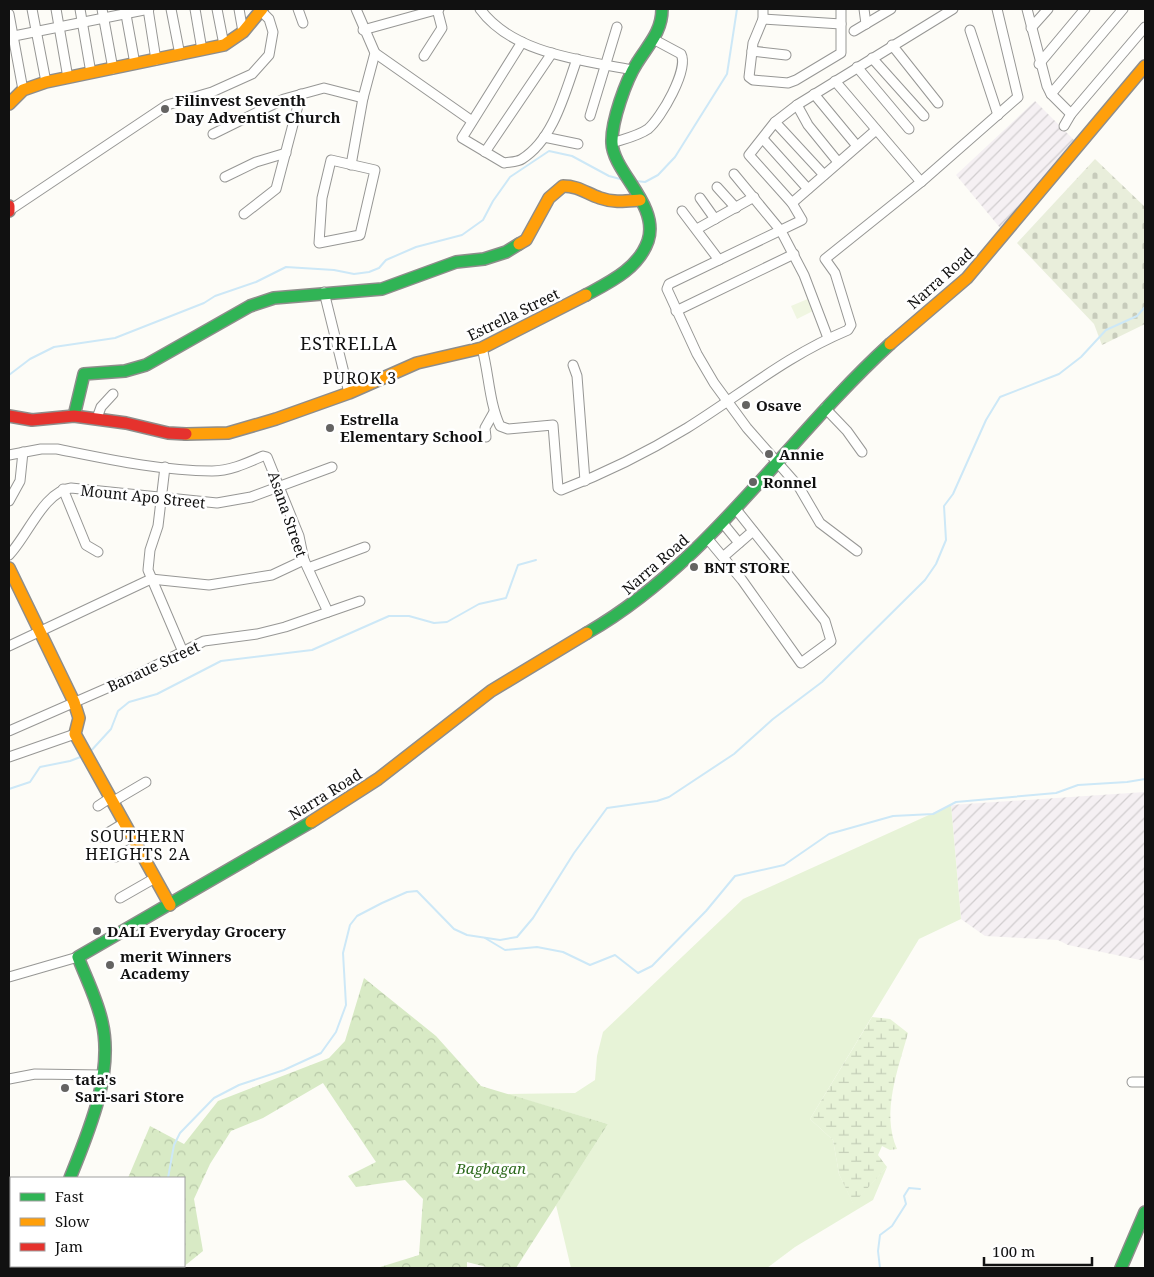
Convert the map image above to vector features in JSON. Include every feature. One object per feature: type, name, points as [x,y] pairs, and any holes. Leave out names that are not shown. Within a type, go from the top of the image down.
[{"type":"street","points":[[32,9],[46,82]]},
{"type":"street","points":[[56,9],[68,78]]},
{"type":"street","points":[[80,9],[91,73]]},
{"type":"street","points":[[11,37],[60,28],[83,22],[103,13],[148,9],[156,60]]},
{"type":"street","points":[[172,9],[180,55]]},
{"type":"street","points":[[195,9],[202,50]]},
{"type":"street","points":[[218,9],[224,45]]},
{"type":"street","points":[[239,9],[244,32]]},
{"type":"street","points":[[298,9],[303,23]]},
{"type":"street","points":[[356,9],[363,30],[375,53],[472,121]]},
{"type":"street","points":[[363,30],[438,9],[442,28],[424,56]]},
{"type":"street","points":[[480,9],[496,25],[522,42],[552,53],[632,70]]},
{"type":"street","points":[[653,38],[681,54],[682,72],[663,110],[648,128],[630,138],[612,143],[614,129],[632,70],[662,24],[665,9]]},
{"type":"street","points":[[763,9],[763,18],[752,51],[749,74],[753,80],[788,83],[841,53],[841,9]]},
{"type":"street","points":[[864,9],[866,24]]},
{"type":"street","points":[[854,30],[891,9]]},
{"type":"street","points":[[857,550],[820,523],[799,488],[727,401],[697,354],[676,312],[667,286],[802,220],[792,203],[750,155],[775,122],[797,105],[953,9]]},
{"type":"street","points":[[482,348],[488,371],[494,412],[500,426],[508,429],[553,425],[558,488],[561,490],[626,464],[727,401],[786,360],[828,338],[848,330],[851,325],[835,273],[825,259],[920,182],[1016,99],[1018,94],[1009,66],[997,9]]},
{"type":"street","points":[[1027,9],[1039,64],[1051,94],[1071,114]]},
{"type":"street","points":[[1031,28],[1048,9]]},
{"type":"street","points":[[1039,64],[1085,9]]},
{"type":"street","points":[[1051,94],[1123,9]]},
{"type":"street","points":[[9,104],[23,90],[46,82],[224,45],[244,32],[261,10],[269,19],[272,32],[269,55],[252,74],[212,92],[167,105],[9,209]]},
{"type":"street","points":[[125,11],[135,64]]},
{"type":"street","points":[[103,13],[112,69]]},
{"type":"street","points":[[9,14],[11,37],[23,90]]},
{"type":"street","points":[[763,18],[841,24]]},
{"type":"street","points":[[590,116],[617,27]]},
{"type":"street","points":[[1064,126],[1071,114],[1145,27]]},
{"type":"street","points":[[970,30],[998,115]]},
{"type":"street","points":[[522,42],[462,138],[504,163],[522,160],[544,137],[556,118],[577,59]]},
{"type":"street","points":[[892,45],[938,103]]},
{"type":"street","points":[[752,51],[786,55]]},
{"type":"street","points":[[351,165],[363,98],[375,53]]},
{"type":"street","points":[[485,152],[552,53]]},
{"type":"street","points":[[872,58],[924,116]]},
{"type":"street","name":"Narra Road","points":[[78,957],[122,934],[361,791],[411,755],[493,690],[643,596],[708,538],[825,408],[906,330],[967,278],[1145,66]]},
{"type":"street","points":[[856,67],[908,129]]},
{"type":"street","points":[[834,81],[920,182]]},
{"type":"street","points":[[213,134],[284,99],[324,88],[363,98]]},
{"type":"street","points":[[244,214],[276,190],[301,94]]},
{"type":"street","points":[[814,94],[857,146]]},
{"type":"street","points":[[797,105],[808,125],[838,162]]},
{"type":"street","points":[[775,122],[824,175]]},
{"type":"street","points":[[792,203],[876,130]]},
{"type":"street","points":[[544,137],[578,144]]},
{"type":"street","points":[[763,138],[808,189]]},
{"type":"street","name":"Estrella Street","points":[[9,416],[32,420],[74,416],[97,418],[168,433],[219,434],[255,426],[349,393],[417,363],[482,348],[617,279],[633,266],[647,248],[650,229],[640,200],[612,143]]},
{"type":"street","points":[[225,177],[256,162],[286,153]]},
{"type":"street","points":[[331,160],[351,165],[375,170],[360,235],[319,243],[322,198],[331,160]]},
{"type":"street","points":[[734,174],[781,231],[794,254],[828,338]]},
{"type":"street","points":[[74,416],[84,374],[125,371],[146,365],[250,306],[274,298],[324,292],[382,289],[456,262],[484,259],[506,252],[526,240],[549,198],[563,186],[576,186],[600,198],[617,202],[640,200]]},
{"type":"street","points":[[717,188],[736,208]]},
{"type":"street","points":[[697,229],[754,197]]},
{"type":"street","points":[[700,198],[715,219]]},
{"type":"street","points":[[682,211],[719,260]]},
{"type":"street","points":[[676,312],[794,254]]},
{"type":"street","points":[[324,292],[349,393]]},
{"type":"street","points":[[573,365],[577,376],[585,481]]},
{"type":"street","points":[[97,418],[101,407],[113,394]]},
{"type":"street","points":[[825,408],[847,430],[862,452]]},
{"type":"street","points":[[486,437],[486,424],[494,412]]},
{"type":"street","points":[[9,455],[41,449],[57,449],[165,467],[158,526],[150,550],[148,570],[183,652]]},
{"type":"street","points":[[9,500],[20,481],[23,452]]},
{"type":"street","name":"Asana Street","points":[[165,467],[213,471],[242,466],[263,456],[269,460],[299,536],[306,564],[328,612]]},
{"type":"street","name":"Mount Apo Street","points":[[9,555],[47,503],[63,489],[70,488],[217,504],[251,497],[332,467]]},
{"type":"street","points":[[63,489],[86,545],[98,552]]},
{"type":"street","points":[[708,538],[742,580],[801,663],[831,641],[825,621],[735,508]]},
{"type":"street","points":[[722,522],[739,543]]},
{"type":"street","points":[[723,557],[753,531]]},
{"type":"street","points":[[9,646],[151,579],[210,585],[272,576],[365,547]]},
{"type":"street","points":[[9,568],[74,702],[80,718],[75,734],[85,755],[170,905]]},
{"type":"street","name":"Banaue Street","points":[[9,731],[204,641],[257,634],[360,601]]},
{"type":"street","points":[[10,754],[75,734]]},
{"type":"street","points":[[98,806],[146,782]]},
{"type":"street","points":[[101,838],[124,823]]},
{"type":"street","points":[[116,857],[136,846]]},
{"type":"street","points":[[120,898],[155,878]]},
{"type":"street","points":[[9,977],[78,957],[103,1027],[105,1043],[102,1075],[84,1143],[70,1177]]},
{"type":"street","points":[[9,1079],[35,1074],[102,1075]]},
{"type":"street","points":[[1132,1082],[1145,1082]]},
{"type":"street","points":[[1123,1268],[1145,1212]]},
{"type":"shaded area","points":[[1035,101],[1075,141],[1001,229],[956,175]]},
{"type":"shaded area","points":[[1145,792],[1145,961],[1068,945],[1058,940],[985,936],[961,919],[951,805]]},
{"type":"green space","points":[[1095,159],[1145,207],[1145,324],[1102,345],[1094,324],[1017,243]]},
{"type":"green space","points":[[810,298],[815,310],[797,319],[791,306]]},
{"type":"green space","points":[[951,805],[961,919],[919,939],[810,1119],[833,1140],[839,1174],[853,1203],[887,1167],[873,1200],[795,1247],[767,1268],[571,1268],[556,1205],[608,1124],[506,1094],[575,1093],[595,1080],[597,1056],[603,1032],[743,899]]},
{"type":"green space","name":"Bagbagan","points":[[364,978],[436,1036],[481,1086],[608,1124],[516,1268],[490,1268],[467,1262],[467,1268],[377,1268],[419,1255],[423,1199],[405,1180],[356,1187],[348,1176],[376,1162],[323,1083],[263,1118],[231,1131],[210,1164],[194,1199],[203,1251],[185,1266],[185,1177],[128,1177],[150,1126],[184,1144],[218,1101],[329,1058],[345,1041]]},
{"type":"green space","points":[[872,1017],[890,1019],[908,1033],[896,1076],[891,1106],[892,1135],[897,1149],[890,1150],[882,1146],[878,1155],[887,1167],[853,1204],[839,1174],[833,1140],[810,1119]]},
{"type":"green space","name":"Bagbagan","points":[[85,1267],[183,1267],[182,1268]]},
{"type":"waterway","points":[[636,181],[645,182],[658,175],[675,157],[727,74],[737,9]]},
{"type":"waterway","points":[[9,375],[30,359],[54,347],[115,338],[204,303],[215,296],[256,282],[286,267],[334,270],[354,274],[369,272],[379,268],[386,260],[416,247],[462,235],[483,220],[493,201],[510,177],[549,151],[572,156],[609,176],[624,180]]},
{"type":"waterway","points":[[168,1177],[174,1145],[180,1133],[214,1098],[239,1085],[284,1070],[321,1053],[336,1032],[346,1005],[343,953],[350,925],[357,916],[407,892],[417,891],[454,929],[467,935],[500,940],[517,937],[533,918],[574,853],[607,808],[657,801],[669,797],[734,754],[773,719],[822,682],[925,580],[936,564],[946,540],[944,506],[953,494],[986,420],[1000,397],[1059,374],[1081,357],[1106,330],[1137,316],[1145,307]]},
{"type":"waterway","points":[[89,753],[111,729],[118,711],[129,702],[157,694],[221,661],[312,650],[389,616],[409,616],[434,623],[447,622],[479,604],[506,598],[518,565],[536,560]]},
{"type":"waterway","points":[[9,789],[30,782],[40,767],[70,761],[83,756]]},
{"type":"waterway","points":[[485,938],[505,950],[537,947],[563,952],[590,965],[615,955],[638,973],[652,966],[706,911],[735,876],[784,865],[829,834],[893,816],[933,814],[956,802],[1056,793],[1078,785],[1145,779]]},
{"type":"waterway","points":[[880,1268],[878,1251],[880,1235],[892,1226],[906,1204],[904,1196],[909,1188],[920,1189]]},
{"type":"traffic: fast","points":[[586,295],[622,274],[637,259],[648,241],[650,228],[648,215],[614,154],[612,134],[624,90],[637,63],[654,38],[660,25],[662,9]]},
{"type":"traffic: fast","points":[[74,416],[84,374],[125,371],[146,365],[250,306],[274,298],[382,289],[456,262],[484,259],[506,252],[519,244]]},
{"type":"traffic: fast","points":[[587,633],[631,604],[671,572],[709,536],[816,419],[890,344]]},
{"type":"traffic: fast","points":[[70,1177],[98,1102],[105,1061],[105,1041],[100,1013],[78,957],[311,822]]},
{"type":"traffic: fast","points":[[1121,1268],[1145,1212]]},
{"type":"traffic: slow","points":[[9,104],[23,90],[46,82],[224,45],[243,32],[262,9]]},
{"type":"traffic: slow","points":[[890,344],[967,278],[1145,66]]},
{"type":"traffic: slow","points":[[519,244],[526,240],[549,198],[563,186],[578,188],[610,201],[640,200]]},
{"type":"traffic: slow","points":[[186,434],[228,433],[276,419],[349,393],[417,363],[482,348],[586,295]]},
{"type":"traffic: slow","points":[[9,568],[74,702],[79,718],[75,734],[170,905]]},
{"type":"traffic: slow","points":[[311,822],[378,779],[491,691],[587,633]]},
{"type":"traffic: jam","points":[[9,206],[9,211]]},
{"type":"traffic: jam","points":[[9,416],[32,420],[74,416],[126,423],[168,433],[186,434]]},
{"type":"place","name":"Filinvest Seventh Day Adventist Church","points":[[165,109]]},
{"type":"place","name":"Osave","points":[[746,405]]},
{"type":"place","name":"Estrella Elementary School","points":[[330,428]]},
{"type":"place","name":"Annie","points":[[769,454]]},
{"type":"place","name":"Ronnel","points":[[753,482]]},
{"type":"place","name":"BNT STORE","points":[[694,567]]},
{"type":"place","name":"DALI Everyday Grocery","points":[[97,931]]},
{"type":"place","name":"merit Winners Academy","points":[[110,965]]},
{"type":"place","name":"tata's Sari-sari Store","points":[[65,1088]]},
{"type":"district","name":"ESTRELLA","points":[[349,343]]},
{"type":"district","name":"PUROK 3","points":[[360,378]]},
{"type":"district","name":"SOUTHERN HEIGHTS 2A","points":[[138,845]]}]
